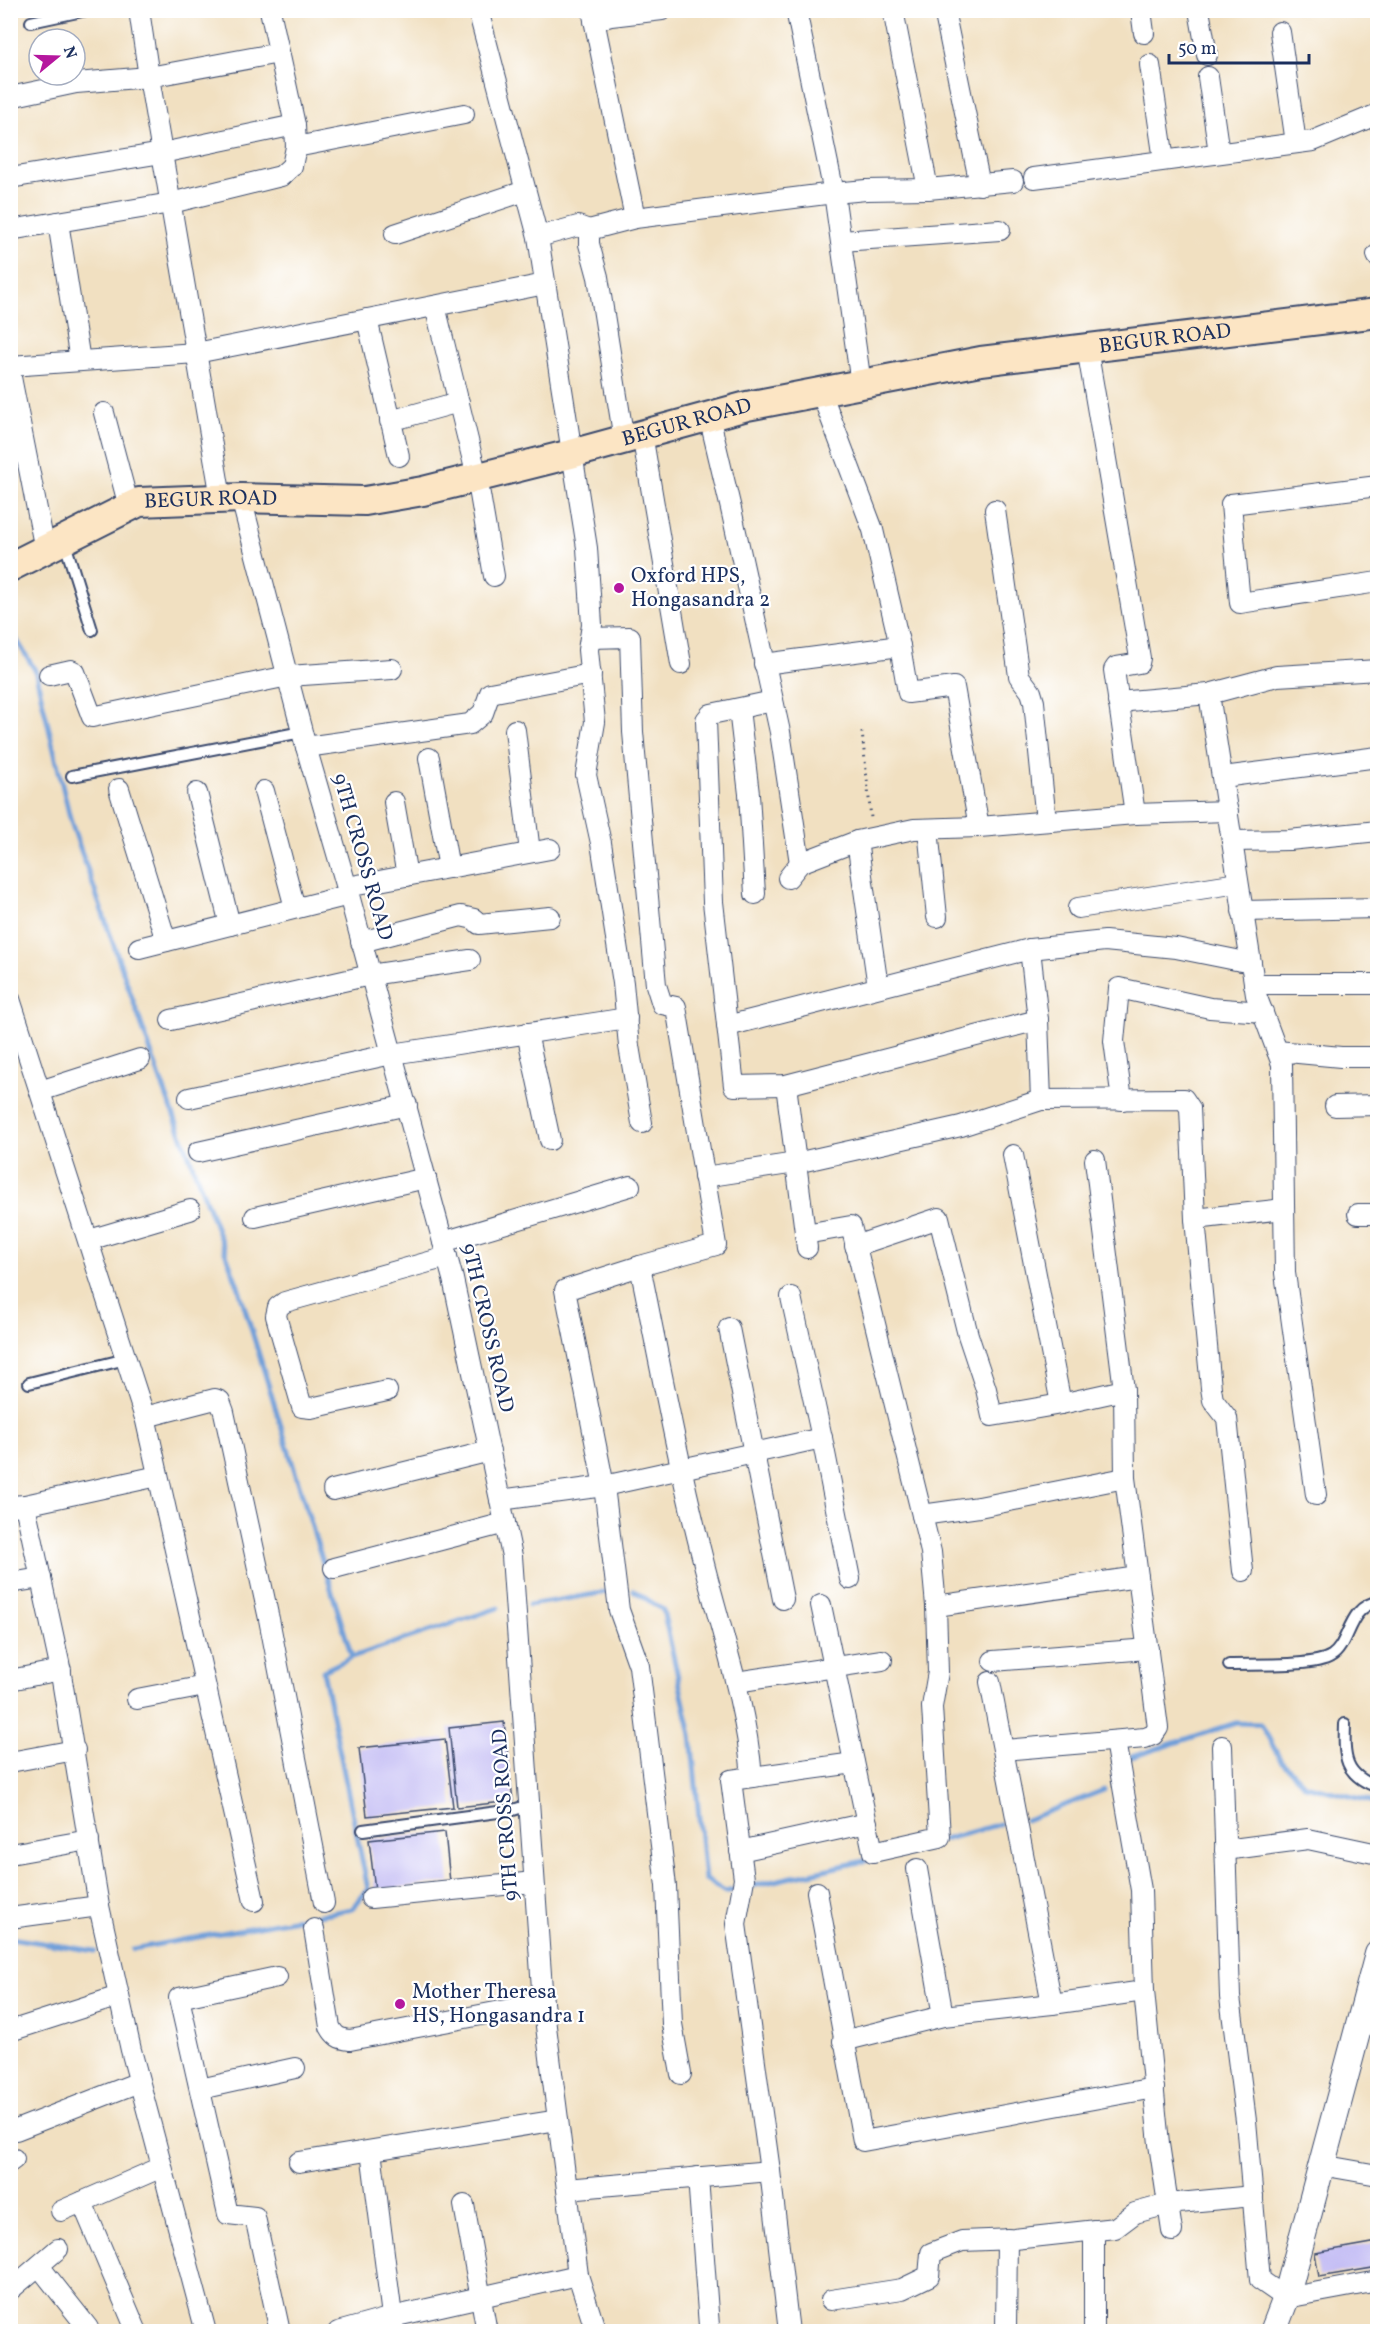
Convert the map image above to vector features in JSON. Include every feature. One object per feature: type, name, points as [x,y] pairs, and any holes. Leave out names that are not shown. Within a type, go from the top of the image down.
[{"type":"main road","name":"BEGUR ROAD","points":[[10,567],[139,502],[231,498],[365,501],[423,491],[747,406],[981,361],[1377,313]]},
{"type":"street","name":"9TH CROSS ROAD","points":[[139,10],[148,77],[196,353],[231,498],[288,676],[445,1249],[512,1556],[543,2003],[578,2275],[596,2331]]},
{"type":"street","points":[[10,230],[171,203],[281,176],[292,166],[296,147],[295,125],[270,10]]},
{"type":"street","points":[[478,10],[538,237],[587,548],[592,625],[588,650],[595,722],[586,775],[601,843],[642,1124]]},
{"type":"street","points":[[635,218],[593,16],[662,10]]},
{"type":"street","points":[[796,10],[834,193],[861,384]]},
{"type":"street","points":[[893,10],[928,189]]},
{"type":"street","points":[[944,10],[980,185]]},
{"type":"street","points":[[1141,10],[1144,33]]},
{"type":"street","points":[[1199,10],[1207,55]]},
{"type":"street","points":[[1280,32],[1296,143]]},
{"type":"street","points":[[10,97],[76,83],[148,77],[279,53]]},
{"type":"street","points":[[1150,65],[1164,160]]},
{"type":"street","points":[[1208,76],[1219,153]]},
{"type":"street","points":[[296,147],[464,114]]},
{"type":"street","points":[[1034,178],[1313,141],[1377,114]]},
{"type":"street","points":[[10,178],[162,153],[295,125]]},
{"type":"street","points":[[538,237],[578,226],[589,230],[635,218],[834,193],[1013,182]]},
{"type":"street","points":[[395,234],[525,191]]},
{"type":"street","points":[[58,222],[80,361]]},
{"type":"street","points":[[589,230],[589,244],[681,664]]},
{"type":"street","points":[[841,241],[1000,230]]},
{"type":"street","points":[[10,366],[196,353],[545,284]]},
{"type":"street","points":[[435,306],[477,477],[494,576]]},
{"type":"street","points":[[367,319],[399,456]]},
{"type":"street","points":[[1087,348],[1140,658],[1139,663],[1114,668],[1135,813]]},
{"type":"street","points":[[10,372],[14,409],[54,545]]},
{"type":"street","points":[[821,392],[873,530],[900,646],[908,693],[954,687],[979,827]]},
{"type":"street","points":[[390,421],[459,402]]},
{"type":"street","points":[[104,413],[129,507]]},
{"type":"street","points":[[709,416],[786,767],[794,870],[865,840],[914,829],[979,827],[1135,813],[1228,811]]},
{"type":"street","points":[[1377,486],[1231,504],[1240,603],[1377,582]]},
{"type":"street","points":[[995,510],[1020,676],[1032,692],[1034,702],[1046,821]]},
{"type":"street","points":[[590,638],[630,637],[633,732],[656,985],[662,1004],[676,1007],[716,1245],[565,1290],[603,1486],[620,1610],[639,1666],[666,1886],[672,2024],[681,2074]]},
{"type":"street","points":[[764,663],[900,646]]},
{"type":"street","points":[[49,675],[71,670],[75,672],[92,717],[288,676],[392,669]]},
{"type":"street","points":[[1118,702],[1209,694],[1277,676],[1377,670]]},
{"type":"street","points":[[304,740],[470,724],[483,713],[489,693],[591,674]]},
{"type":"street","points":[[1209,694],[1254,984],[1282,1064],[1285,1274],[1316,1496]]},
{"type":"street","points":[[773,700],[711,714],[706,720],[713,902],[734,1086],[786,1085],[1038,1020]]},
{"type":"street","points":[[739,709],[749,794],[755,894]]},
{"type":"street","points":[[515,730],[530,852]]},
{"type":"street","points":[[1223,777],[1377,757]]},
{"type":"street","points":[[429,758],[449,868]]},
{"type":"street","points":[[118,789],[166,941]]},
{"type":"street","points":[[264,791],[295,908]]},
{"type":"street","points":[[197,793],[230,925]]},
{"type":"street","points":[[394,802],[406,876]]},
{"type":"street","points":[[928,829],[937,917]]},
{"type":"street","points":[[1232,841],[1289,840],[1377,831]]},
{"type":"street","points":[[865,840],[878,987]]},
{"type":"street","points":[[139,948],[295,908],[406,876],[550,849]]},
{"type":"street","points":[[1078,908],[1238,883]]},
{"type":"street","points":[[1242,912],[1377,908]]},
{"type":"street","points":[[361,942],[461,916],[474,919],[479,924],[550,918]]},
{"type":"street","points":[[727,1026],[1030,949],[1105,941],[1176,948],[1251,963]]},
{"type":"street","points":[[1030,949],[1038,1020],[1041,1100]]},
{"type":"street","points":[[171,1020],[370,975],[470,960]]},
{"type":"street","points":[[1254,984],[1377,984]]},
{"type":"street","points":[[1122,1100],[1114,1041],[1119,988],[1210,1008],[1263,1012]]},
{"type":"street","points":[[10,999],[145,1417],[254,1901]]},
{"type":"street","points":[[189,1098],[392,1054],[627,1018]]},
{"type":"street","points":[[527,1033],[550,1140]]},
{"type":"street","points":[[1277,1051],[1377,1058]]},
{"type":"street","points":[[40,1091],[140,1059]]},
{"type":"street","points":[[786,1085],[806,1241],[850,1226],[930,1552],[936,1606],[938,1672],[932,1707],[940,1836],[873,1852],[821,1605]]},
{"type":"street","points":[[704,1177],[796,1163],[962,1126],[1041,1100],[1184,1099],[1188,1102],[1195,1219],[1211,1388],[1213,1400],[1227,1418],[1243,1571]]},
{"type":"street","points":[[1335,1106],[1377,1105]]},
{"type":"street","points":[[198,1152],[406,1106]]},
{"type":"street","points":[[1013,1155],[1061,1404]]},
{"type":"street","points":[[1004,1750],[1145,1738],[1153,1735],[1158,1728],[1125,1478],[1124,1390],[1095,1160]]},
{"type":"street","points":[[255,1217],[426,1178]]},
{"type":"street","points":[[387,1390],[311,1408],[302,1407],[276,1316],[278,1307],[285,1302],[630,1186]]},
{"type":"street","points":[[1195,1219],[1284,1209]]},
{"type":"street","points":[[88,1240],[190,1210]]},
{"type":"street","points":[[855,1246],[939,1218],[968,1335],[986,1389],[992,1416],[1124,1390]]},
{"type":"street","points":[[640,1266],[702,1559],[736,1682],[750,1753],[752,1777]]},
{"type":"street","points":[[791,1297],[850,1580]]},
{"type":"street","points":[[729,1328],[783,1599]]},
{"type":"street","points":[[145,1417],[215,1399],[220,1401],[269,1619],[324,1903]]},
{"type":"street","points":[[500,1500],[603,1486],[754,1451],[822,1438]]},
{"type":"street","points":[[333,1490],[490,1451]]},
{"type":"street","points":[[158,1476],[18,1506],[41,1578],[61,1670],[99,1906],[119,1996],[139,2082],[206,2331]]},
{"type":"street","points":[[922,1515],[979,1507],[1125,1478]]},
{"type":"street","points":[[334,1568],[505,1523]]},
{"type":"street","points":[[936,1606],[1138,1577]]},
{"type":"street","points":[[10,1583],[41,1578]]},
{"type":"street","points":[[993,1661],[1148,1649]]},
{"type":"street","points":[[736,1682],[882,1660]]},
{"type":"street","points":[[10,1680],[61,1670]]},
{"type":"street","points":[[990,1682],[1052,2004]]},
{"type":"street","points":[[137,1699],[205,1686]]},
{"type":"street","points":[[1115,1741],[1141,1890],[1144,1990],[1159,2144],[1172,2231]]},
{"type":"street","points":[[1221,1746],[1230,1997],[1246,2121],[1260,2280],[1286,2298],[1377,2281]]},
{"type":"street","points":[[10,1762],[75,1750]]},
{"type":"street","points":[[789,2331],[770,2171],[736,1924],[744,1879],[731,1780],[854,1763]]},
{"type":"street","points":[[740,1851],[867,1822]]},
{"type":"street","points":[[1225,1850],[1308,1839],[1377,1854]]},
{"type":"street","points":[[10,1854],[89,1840]]},
{"type":"street","points":[[917,1869],[943,2016]]},
{"type":"street","points":[[371,1898],[534,1882]]},
{"type":"street","points":[[817,1892],[863,2141],[1154,2088]]},
{"type":"street","points":[[10,1918],[99,1906]]},
{"type":"street","points":[[314,1929],[330,2027],[341,2039],[350,2040],[543,2003]]},
{"type":"street","points":[[1273,2331],[1286,2298],[1321,2165],[1370,2012],[1377,1954]]},
{"type":"street","points":[[278,1977],[179,1998],[228,2214],[255,2217],[280,2331]]},
{"type":"street","points":[[843,2041],[943,2016],[1052,2004],[1144,1990]]},
{"type":"street","points":[[10,2031],[119,1996]]},
{"type":"street","points":[[200,2089],[295,2068]]},
{"type":"street","points":[[16,2130],[139,2082]]},
{"type":"street","points":[[299,2162],[558,2120]]},
{"type":"street","points":[[371,2151],[393,2324]]},
{"type":"street","points":[[1321,2165],[1377,2175]]},
{"type":"street","points":[[61,2211],[162,2167]]},
{"type":"street","points":[[567,2189],[770,2171]]},
{"type":"street","points":[[698,2177],[709,2326]]},
{"type":"street","points":[[831,2300],[902,2289],[929,2276],[931,2253],[962,2241],[1007,2239],[1114,2228],[1135,2213],[1168,2204],[1253,2196]]},
{"type":"street","points":[[82,2202],[137,2331]]},
{"type":"street","points":[[464,2205],[488,2331]]},
{"type":"street","points":[[1094,2230],[1094,2331]]},
{"type":"street","points":[[1005,2329],[1007,2239]]},
{"type":"street","points":[[10,2290],[58,2249]]},
{"type":"street","points":[[39,2266],[88,2328]]},
{"type":"street","points":[[338,2331],[393,2324],[481,2297],[578,2275]]},
{"type":"lane","points":[[31,22],[82,11]]},
{"type":"lane","points":[[54,545],[92,630]]},
{"type":"lane","points":[[72,776],[304,740]]},
{"type":"lane","points":[[29,1383],[126,1359]]},
{"type":"lane","points":[[1229,1665],[1322,1661],[1339,1650],[1348,1627],[1363,1608],[1377,1602]]},
{"type":"lane","points":[[1345,1724],[1344,1756],[1353,1771],[1368,1784],[1377,1787]]},
{"type":"lane","points":[[363,1830],[513,1810],[530,1804]]},
{"type":"path","points":[[862,732],[865,840]]},
{"type":"building","points":[[504,1722],[513,1801],[457,1807],[449,1728]]},
{"type":"building","points":[[445,1739],[453,1807],[367,1816],[359,1748]]},
{"type":"building","points":[[445,1832],[450,1882],[375,1890],[369,1840]]},
{"type":"building","points":[[1378,2242],[1378,2267],[1319,2277],[1315,2253]]},
{"type":"waterway","points":[[10,629],[35,670],[71,822],[161,1081],[238,1286],[352,1657]]},
{"type":"waterway","points":[[633,1590],[663,1610],[691,1735],[705,1879],[725,1892],[738,1889]]},
{"type":"waterway","points":[[529,1605],[607,1592]]},
{"type":"waterway","points":[[133,1949],[352,1909],[368,1889],[323,1671],[352,1657],[498,1608]]},
{"type":"waterway","points":[[1125,1759],[1236,1723],[1261,1724],[1281,1761],[1305,1785],[1374,1802]]},
{"type":"waterway","points":[[1026,1820],[1104,1790]]},
{"type":"waterway","points":[[943,1840],[1000,1824]]},
{"type":"waterway","points":[[747,1887],[873,1859]]},
{"type":"waterway","points":[[10,1938],[95,1951]]},
{"type":"place","name":"Oxford HPS, Hongasandra 2","points":[[619,588]]},
{"type":"place","name":"Mother Theresa HS, Hongasandra 1","points":[[400,2004]]}]
